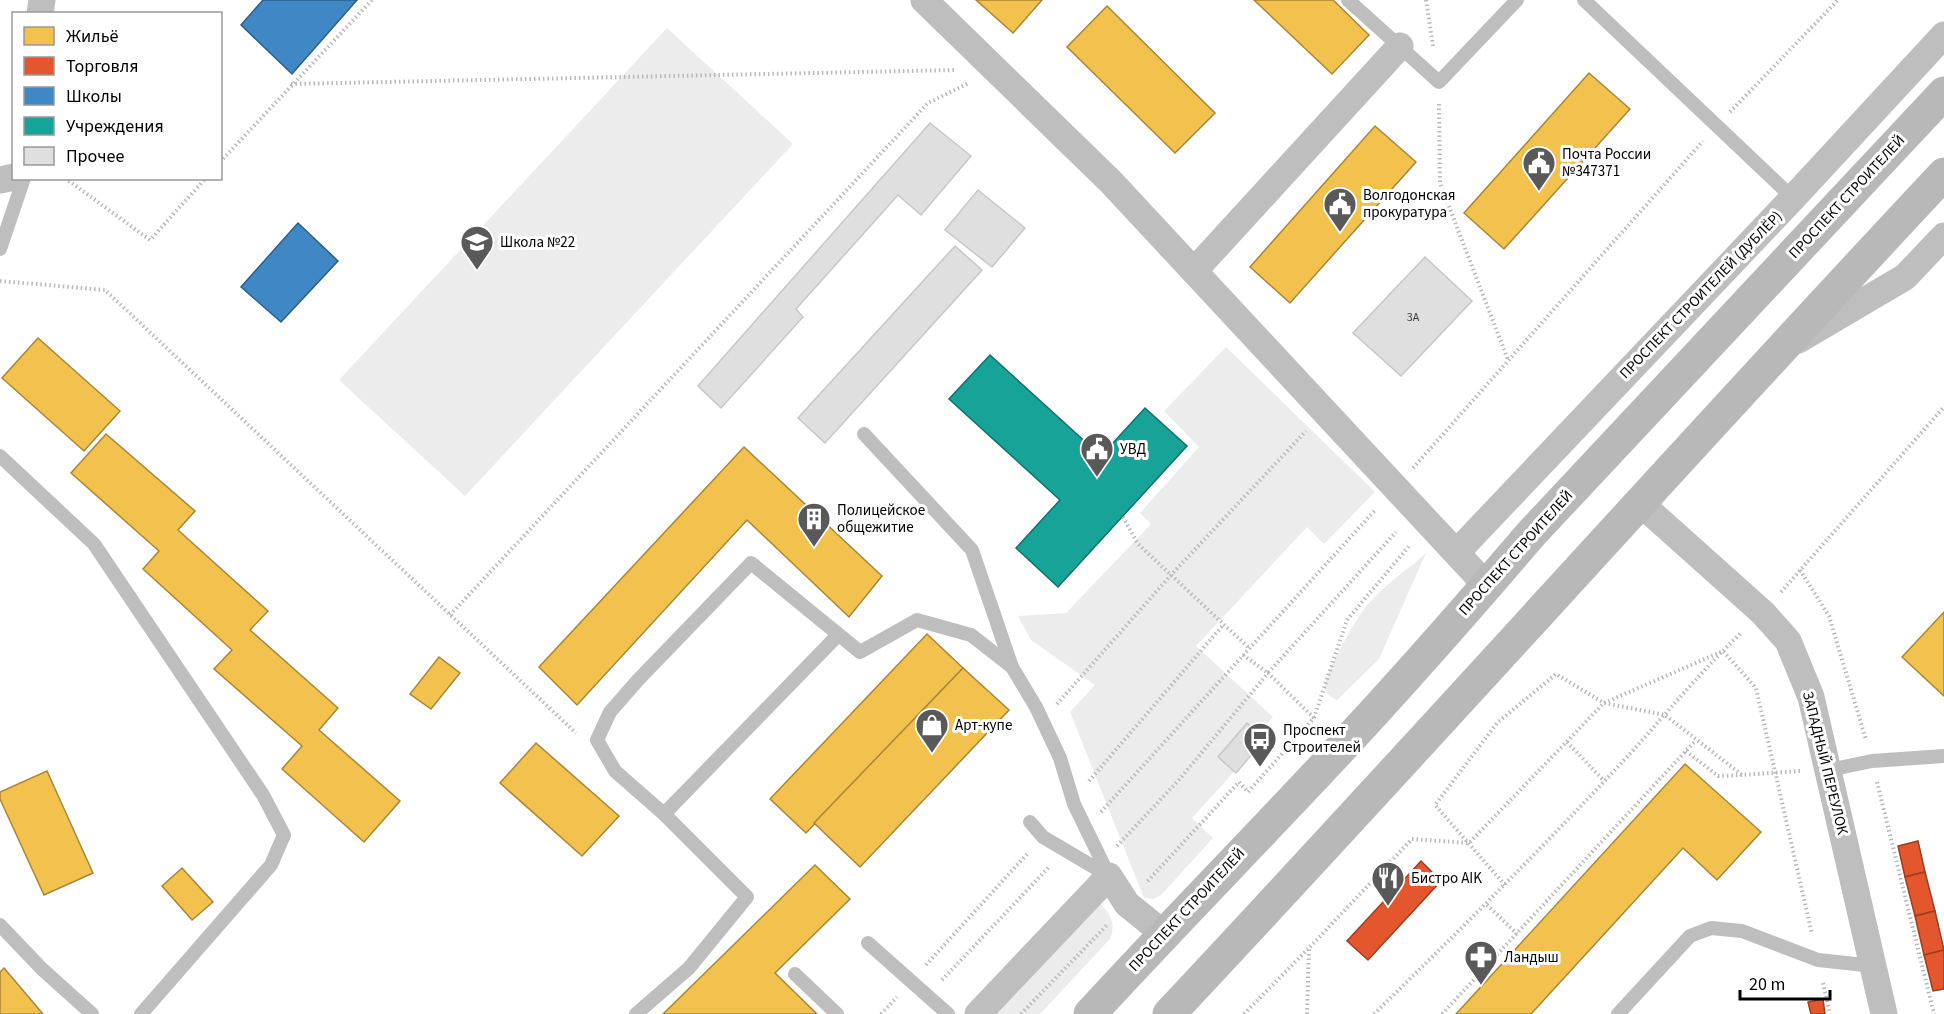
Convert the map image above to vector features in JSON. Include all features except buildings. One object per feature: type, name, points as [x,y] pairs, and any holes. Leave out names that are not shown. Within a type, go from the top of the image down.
[{"type":"main road","name":"ПРОСПЕКТ СТРОИТЕЛЕЙ","points":[[1090,1014],[1163,933],[1298,794],[1532,534],[1944,93]]},
{"type":"main road","points":[[1169,1014],[1343,829],[1776,353],[1944,174]]},
{"type":"street","points":[[924,0],[1111,182],[1487,586]]},
{"type":"street","name":"ПРОСПЕКТ СТРОИТЕЛЕЙ (ДУБЛЁР)","points":[[1456,552],[1793,198],[1944,35]]},
{"type":"street","points":[[1194,271],[1400,46]]},
{"type":"street","points":[[1776,353],[1905,278],[1944,236]]},
{"type":"street","name":"ЗАПАДНЫЙ ПЕРЕУЛОК","points":[[1640,503],[1763,613],[1788,641],[1810,698],[1829,770],[1884,1014]]},
{"type":"street","points":[[978,1014],[1106,869],[1126,904],[1163,933]]},
{"type":"lane","points":[[1348,0],[1439,82],[1517,0]]},
{"type":"lane","points":[[1584,0],[1793,198]]},
{"type":"lane","points":[[0,249],[23,180]]},
{"type":"lane","points":[[864,434],[972,550],[1012,667],[1060,758],[1074,804],[1106,869]]},
{"type":"lane","points":[[0,456],[94,544],[263,795],[284,835],[271,864],[141,1014]]},
{"type":"lane","points":[[636,1014],[689,968],[747,897],[664,814],[615,771],[597,740],[610,712],[751,563],[860,652],[917,620],[971,635],[1012,667]]},
{"type":"lane","points":[[664,814],[838,635]]},
{"type":"lane","points":[[1829,770],[1872,761],[1944,756]]},
{"type":"lane","points":[[1030,822],[1043,837],[1106,869]]},
{"type":"lane","points":[[0,925],[42,969],[92,1014]]},
{"type":"lane","points":[[1618,1014],[1690,936],[1711,928],[1742,931],[1818,960],[1874,966]]},
{"type":"lane","points":[[868,943],[948,1014]]},
{"type":"lane","points":[[795,974],[837,1014]]},
{"type":"path","points":[[222,160],[372,0]]},
{"type":"path","points":[[1426,0],[1439,82],[1440,183],[1508,360]]},
{"type":"path","points":[[1396,488],[1717,126],[1838,0]]},
{"type":"path","points":[[291,84],[996,69]]},
{"type":"path","points":[[450,615],[928,103],[996,69]]},
{"type":"path","points":[[68,180],[150,240],[204,180]]},
{"type":"path","points":[[0,281],[105,290],[581,738]]},
{"type":"path","points":[[1374,1014],[1486,905],[1723,651],[1763,613],[1944,407]]},
{"type":"path","points":[[1042,721],[1171,575],[1307,430]]},
{"type":"path","points":[[1086,827],[1378,507],[1385,513]]},
{"type":"path","points":[[1123,517],[1138,544],[1249,648]]},
{"type":"path","points":[[1106,869],[1268,673],[1400,527]]},
{"type":"path","points":[[1239,782],[1248,792],[1314,718],[1347,620],[1414,542],[1396,532]]},
{"type":"path","points":[[1800,570],[1829,616],[1872,761],[1934,1014]]},
{"type":"path","points":[[1468,843],[1604,703],[1723,651]]},
{"type":"path","points":[[1723,651],[1756,688],[1830,1014]]},
{"type":"path","points":[[1243,655],[1268,673],[1314,718]]},
{"type":"path","points":[[1505,885],[1436,804],[1497,723],[1556,674],[1604,703],[1665,715],[1742,775]]},
{"type":"path","points":[[1442,1014],[1696,740]]},
{"type":"path","points":[[1568,742],[1604,781]]},
{"type":"path","points":[[1686,751],[1718,776],[1775,771],[1829,770]]},
{"type":"path","points":[[1244,1014],[1412,838],[1468,843]]},
{"type":"path","points":[[926,996],[1065,850]]},
{"type":"path","points":[[1486,905],[1517,934]]},
{"type":"path","points":[[1307,1014],[1309,948]]},
{"type":"shaded area","points":[[667,28],[793,144],[465,496],[339,380]]},
{"type":"shaded area","points":[[1226,347],[1375,492],[1324,544],[1307,527],[1196,646],[1273,717],[1259,733],[1247,723],[1218,757],[1234,772],[1192,818],[1213,838],[1161,895],[1153,899],[1144,898],[1070,712],[1095,685],[1031,640],[1018,616],[1066,613],[1151,524],[1140,513],[1199,447],[1164,411]]},
{"type":"shaded area","points":[[1426,553],[1379,659],[1337,700],[1328,694],[1325,688],[1326,681],[1358,618],[1376,595]]},
{"type":"shaded area","points":[[1100,904],[1111,920],[1113,928],[1110,939],[1040,1014],[989,1014]]},
{"type":"place","name":"Почта России №347371","points":[[1539,192]]},
{"type":"place","name":"Волгодонская прокуратура","points":[[1340,233]]},
{"type":"place","name":"Школа №22","points":[[477,271]]},
{"type":"place","name":"УВД","points":[[1097,478]]},
{"type":"place","name":"Полицейское общежитие","points":[[814,548]]},
{"type":"place","name":"Арт-купе","points":[[932,754]]},
{"type":"place","name":"Проспект Строителей","points":[[1260,768]]},
{"type":"place","name":"Бистро AIK","points":[[1388,907]]},
{"type":"place","name":"Ландыш","points":[[1481,986]]}]
